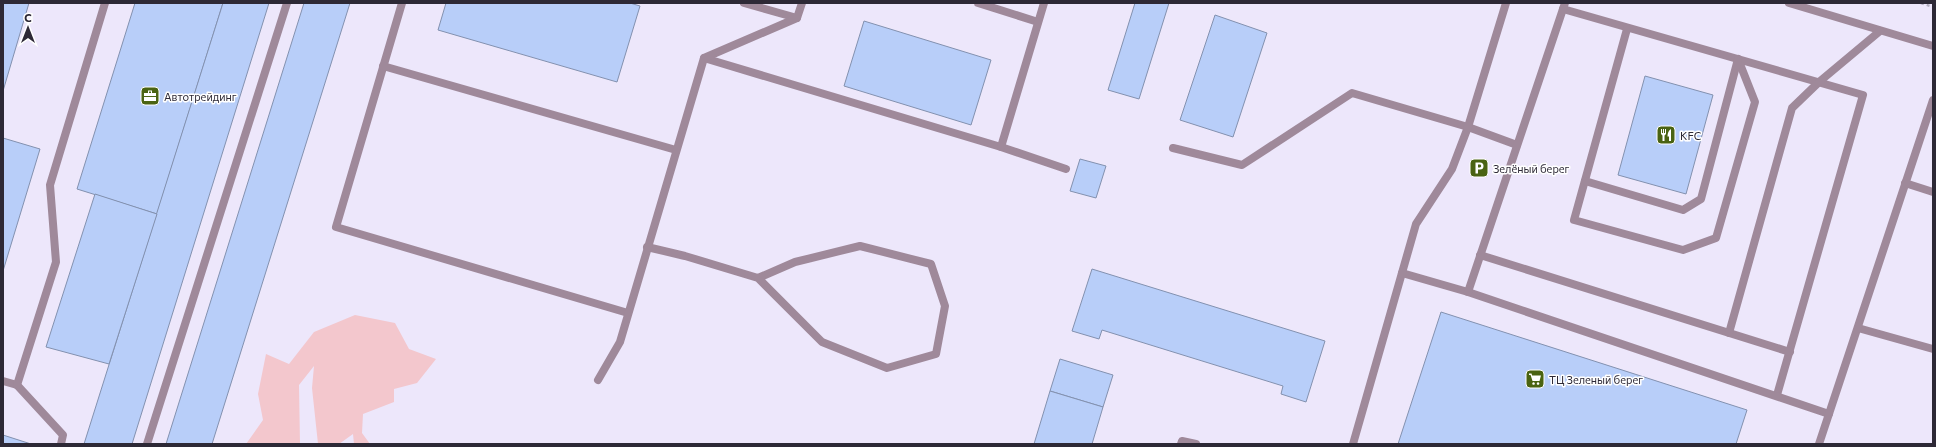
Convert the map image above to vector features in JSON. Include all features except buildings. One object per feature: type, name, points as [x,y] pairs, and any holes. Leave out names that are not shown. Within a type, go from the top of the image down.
[{"type":"lane","points":[[17,385],[56,262],[50,185],[105,3]]},
{"type":"lane","points":[[147,444],[287,3]]},
{"type":"lane","points":[[402,3],[336,228],[628,313]]},
{"type":"lane","points":[[744,3],[797,18]]},
{"type":"lane","points":[[598,380],[620,342],[704,58],[797,18],[802,3]]},
{"type":"lane","points":[[978,3],[1038,22]]},
{"type":"lane","points":[[1001,147],[1044,3]]},
{"type":"lane","points":[[1353,444],[1416,224],[1452,169],[1468,127],[1506,3]]},
{"type":"lane","points":[[1789,3],[1933,46]]},
{"type":"lane","points":[[1468,292],[1564,6],[1627,29],[1863,95],[1777,395]]},
{"type":"lane","points":[[1627,29],[1574,220],[1683,250],[1716,238],[1755,102],[1738,59]]},
{"type":"lane","points":[[1729,333],[1792,108],[1819,82],[1880,31]]},
{"type":"lane","points":[[704,58],[1001,147],[1066,169]]},
{"type":"lane","points":[[1585,181],[1683,210],[1701,199],[1738,59]]},
{"type":"lane","points":[[383,66],[676,150]]},
{"type":"lane","points":[[1173,148],[1242,165],[1352,93],[1468,127],[1517,145]]},
{"type":"lane","points":[[1819,444],[1933,100]]},
{"type":"lane","points":[[1905,183],[1933,192]]},
{"type":"lane","points":[[647,247],[685,256],[758,278],[822,342],[887,368],[936,354],[945,306],[931,264],[860,246],[795,262],[758,278]]},
{"type":"lane","points":[[1480,255],[1790,352]]},
{"type":"lane","points":[[1402,273],[1468,292],[1777,395],[1829,414]]},
{"type":"lane","points":[[1858,328],[1933,349]]},
{"type":"lane","points":[[3,381],[17,385],[63,435],[61,444]]},
{"type":"lane","points":[[1181,444],[1182,441],[1196,444]]},
{"type":"path","points":[[1921,3],[1933,7]]},
{"type":"shaded area","points":[[355,315],[395,323],[409,349],[436,359],[417,383],[394,389],[394,402],[363,414],[362,433],[370,444],[354,444],[353,434],[339,444],[318,444],[312,388],[314,366],[299,385],[300,444],[246,444],[263,420],[258,394],[266,354],[289,364],[314,332]]},
{"type":"place","name":"Автотрейдинг","points":[[150,96]]},
{"type":"place","name":"KFC","points":[[1666,135]]},
{"type":"place","name":"Зелёный берег","points":[[1479,168]]},
{"type":"place","name":"ТЦ Зеленый берег","points":[[1535,379]]}]
